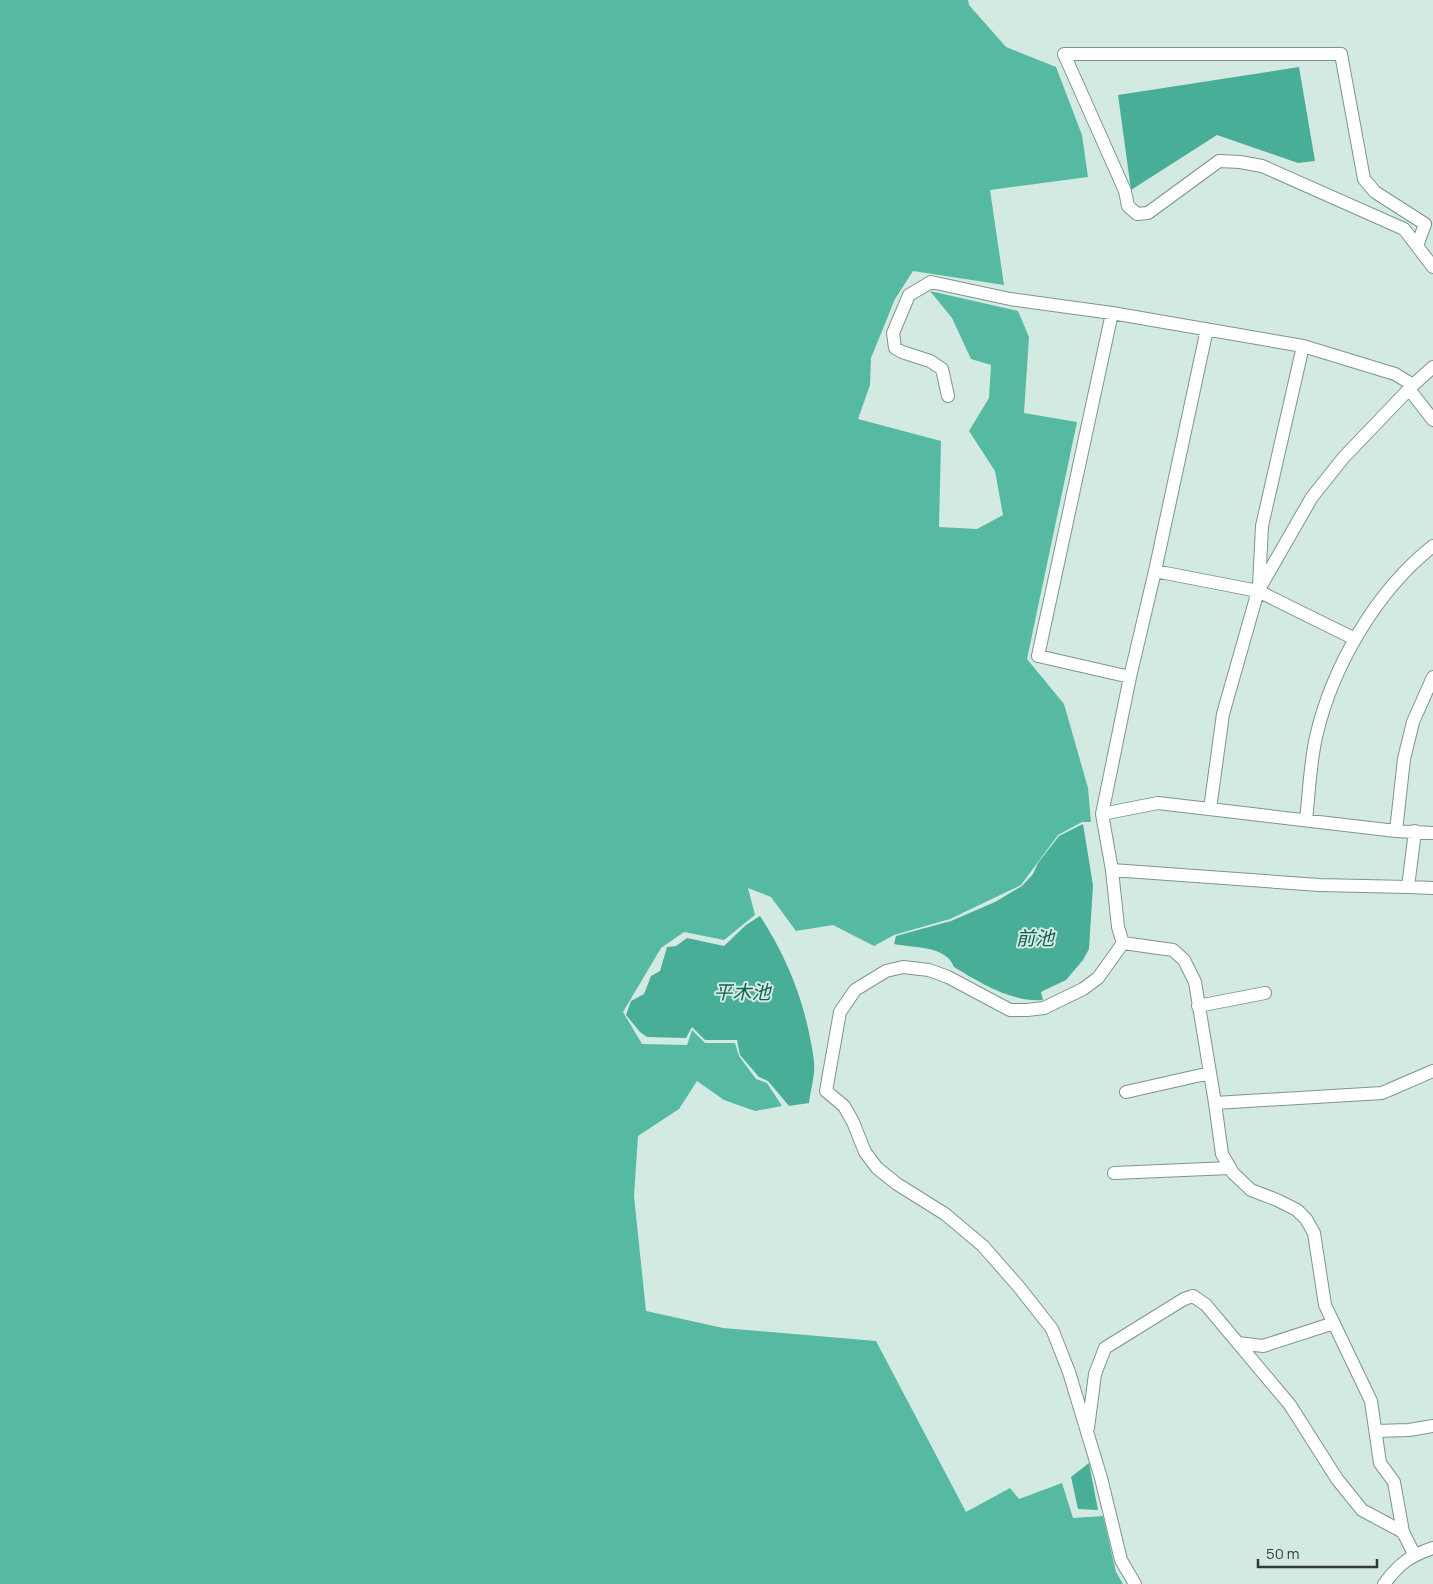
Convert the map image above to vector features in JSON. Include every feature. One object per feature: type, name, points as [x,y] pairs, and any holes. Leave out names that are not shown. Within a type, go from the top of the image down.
[{"type":"street","points":[[1417,246],[1425,224],[1375,192],[1364,179],[1341,54],[1064,54],[1125,191],[1128,206],[1137,214],[1148,213],[1219,161],[1240,162],[1262,166],[1404,229],[1433,267]]},
{"type":"street","points":[[948,396],[942,369],[930,361],[895,348],[893,332],[908,295],[931,282],[1010,299],[1112,313],[1303,346],[1396,374],[1411,387],[1433,420]]},
{"type":"street","points":[[1112,313],[1038,656],[1130,677]]},
{"type":"street","points":[[1123,943],[1118,927],[1112,870],[1102,814],[1130,677],[1155,571],[1207,329]]},
{"type":"street","points":[[1210,809],[1223,714],[1258,591],[1262,526],[1303,346]]},
{"type":"street","points":[[1258,591],[1312,497],[1344,457],[1411,387],[1433,367]]},
{"type":"street","points":[[1306,820],[1316,738],[1334,680],[1355,639],[1388,592],[1421,555],[1433,546]]},
{"type":"street","points":[[1155,571],[1258,591],[1355,639]]},
{"type":"street","points":[[1396,831],[1404,759],[1413,722],[1433,677]]},
{"type":"street","points":[[1102,814],[1158,803],[1396,831],[1433,833]]},
{"type":"street","points":[[1408,887],[1415,831]]},
{"type":"street","points":[[1112,870],[1319,885],[1433,888]]},
{"type":"street","points":[[1123,943],[1173,950],[1184,960],[1195,982],[1222,1154],[1233,1173],[1252,1190],[1297,1210],[1306,1219],[1314,1233],[1325,1305],[1371,1401],[1380,1463],[1394,1482],[1403,1532],[1414,1554]]},
{"type":"street","points":[[1123,943],[1098,978],[1083,989],[1044,1008],[1010,1010],[948,977],[929,970],[903,967],[886,971],[856,990],[840,1012],[826,1091],[844,1106],[853,1122],[865,1152],[877,1168],[897,1184],[945,1214],[983,1246],[1052,1329],[1069,1372],[1088,1434],[1121,1560],[1135,1584]]},
{"type":"street","points":[[1198,1006],[1265,993]]},
{"type":"street","points":[[1215,1103],[1382,1092],[1433,1071]]},
{"type":"street","points":[[1126,1092],[1210,1073]]},
{"type":"street","points":[[1114,1173],[1230,1168]]},
{"type":"street","points":[[1088,1434],[1095,1374],[1105,1348],[1184,1299],[1194,1296],[1206,1305],[1290,1404],[1337,1478],[1362,1510],[1403,1532]]},
{"type":"street","points":[[1238,1343],[1263,1346],[1334,1323]]},
{"type":"street","points":[[1376,1431],[1409,1430],[1433,1426]]},
{"type":"street","points":[[1384,1584],[1392,1572],[1414,1554],[1433,1548]]},
{"type":"shaded area","points":[[0,0],[968,0],[969,5],[1006,47],[1056,67],[1082,135],[1088,177],[990,190],[1004,285],[913,271],[895,299],[871,358],[870,385],[858,419],[941,441],[939,527],[977,529],[1003,515],[995,471],[969,431],[989,398],[991,365],[971,359],[952,318],[930,291],[1018,311],[1029,337],[1024,413],[1077,422],[1027,659],[1064,704],[1088,788],[1091,822],[1082,822],[1058,835],[1021,885],[950,919],[894,935],[874,946],[833,925],[796,931],[771,897],[748,888],[755,915],[724,940],[684,932],[661,948],[623,1012],[642,1044],[687,1045],[692,1030],[705,1043],[735,1043],[739,1056],[756,1079],[767,1083],[782,1106],[755,1111],[724,1100],[697,1081],[679,1109],[638,1136],[634,1196],[646,1311],[723,1328],[876,1341],[966,1512],[1010,1488],[1019,1499],[1062,1483],[1073,1518],[1103,1516],[1116,1572],[1123,1584],[0,1584]]},
{"type":"water","points":[[1299,67],[1315,161],[1298,163],[1217,135],[1131,190],[1118,95]]},
{"type":"water","name":"前池","points":[[1083,824],[1093,885],[1089,949],[1083,960],[1066,980],[1041,992],[1043,1000],[1020,998],[996,990],[954,967],[950,960],[936,951],[894,944],[896,936],[951,921],[995,902],[1022,886],[1033,874],[1038,863],[1059,836]]},
{"type":"water","name":"平木池","points":[[760,916],[792,976],[808,1026],[814,1062],[809,1103],[789,1106],[768,1081],[759,1077],[740,1055],[737,1040],[705,1040],[692,1027],[686,1038],[647,1037],[640,1032],[626,1015],[631,1001],[644,994],[651,976],[660,971],[667,947],[676,946],[687,938],[724,946],[746,925]]},
{"type":"water","points":[[1089,1463],[1098,1510],[1078,1509],[1071,1477]]}]
